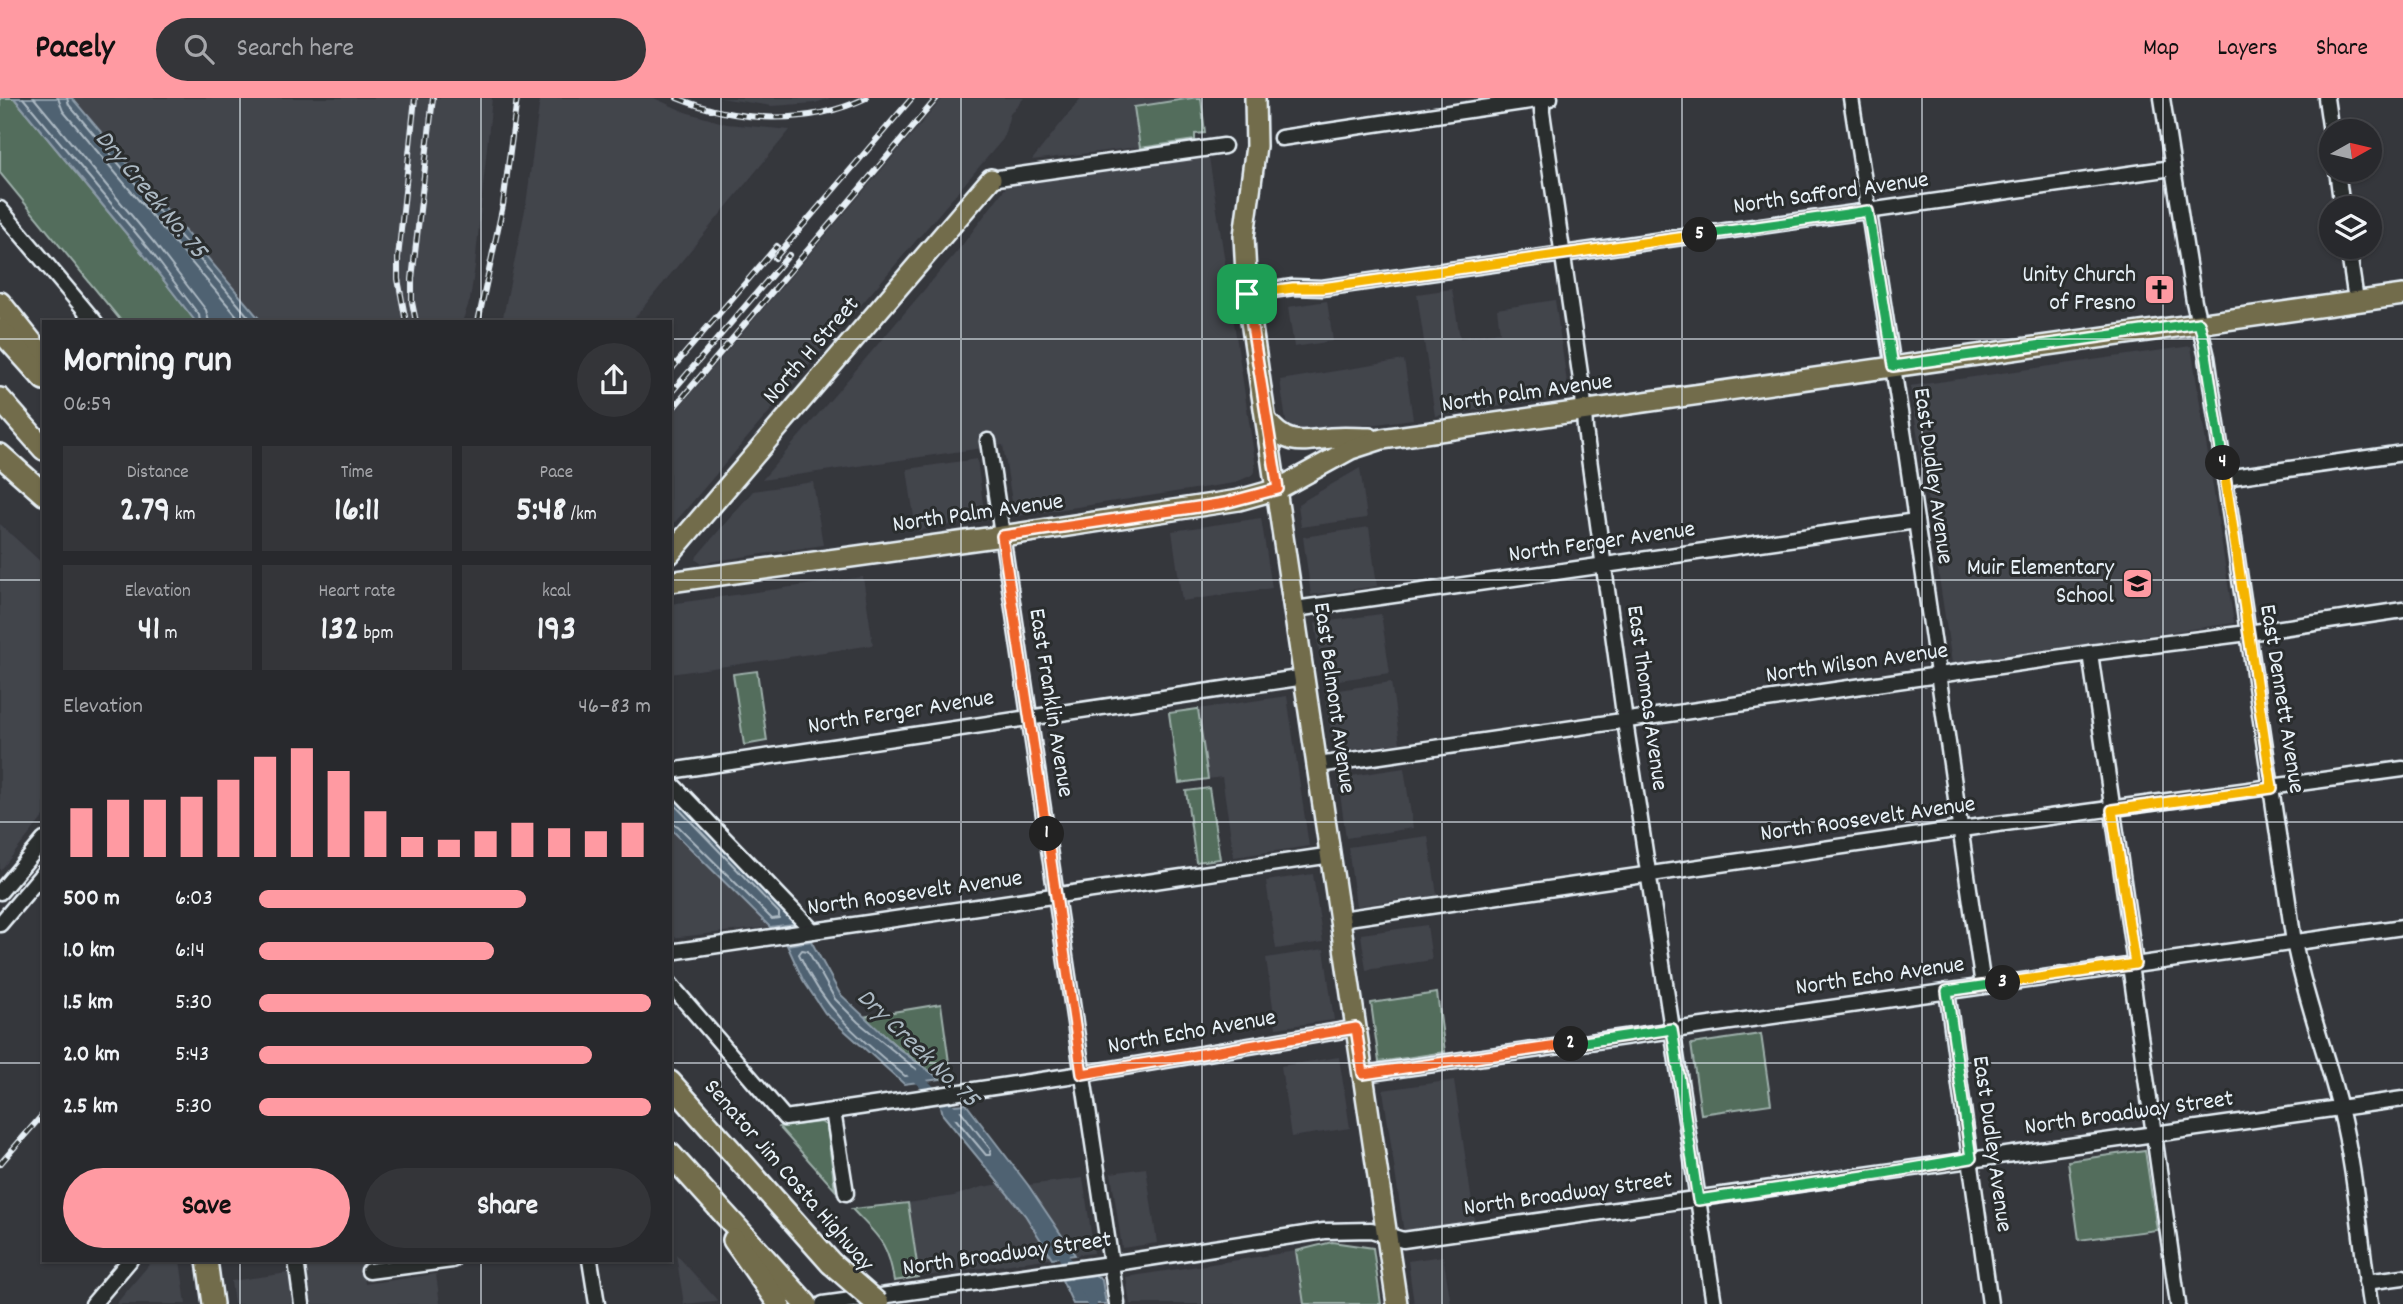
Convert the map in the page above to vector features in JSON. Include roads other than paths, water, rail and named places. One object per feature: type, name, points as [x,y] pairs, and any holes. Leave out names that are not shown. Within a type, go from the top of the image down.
[{"type":"highway","points":[[0,303],[42,356]]},
{"type":"highway","points":[[0,330],[42,377]]},
{"type":"highway","points":[[0,399],[42,447]]},
{"type":"highway","points":[[0,455],[42,492]]},
{"type":"highway","name":"Senator Jim Costa Highway","points":[[672,1084],[866,1304]]},
{"type":"highway","points":[[672,1156],[698,1185],[765,1272],[779,1304]]},
{"type":"highway","points":[[831,1264],[878,1304]]},
{"type":"highway","points":[[765,1272],[806,1304]]},
{"type":"main road","name":"East Belmont Avenue","points":[[1255,98],[1255,146],[1244,236],[1247,294],[1397,1304]]},
{"type":"main road","name":"North H Street","points":[[672,552],[991,179]]},
{"type":"main road","name":"North Palm Avenue","points":[[672,582],[1232,501],[1278,489],[1351,449],[1382,439],[2403,295]]},
{"type":"main road","points":[[1267,421],[1279,434],[1292,441],[1350,437],[1382,439]]},
{"type":"main road","points":[[207,1262],[213,1304]]},
{"type":"street","points":[[1281,138],[1545,98]]},
{"type":"street","name":"East Thomas Avenue","points":[[1545,98],[1542,112],[1625,721],[1714,1304]]},
{"type":"street","name":"East Dudley Avenue","points":[[1852,98],[1983,986]]},
{"type":"street","name":"East Dennett Avenue","points":[[2162,98],[2172,168],[2207,357],[2294,942],[2302,982],[2340,1108],[2370,1304]]},
{"type":"street","points":[[2326,98],[2329,119]]},
{"type":"street","points":[[991,179],[1224,146]]},
{"type":"street","name":"North Safford Avenue","points":[[1247,294],[1293,288],[1322,288],[2172,168]]},
{"type":"street","points":[[0,209],[93,320]]},
{"type":"street","points":[[2350,259],[2356,300]]},
{"type":"street","name":"East Franklin Avenue","points":[[988,441],[1117,1304]]},
{"type":"street","points":[[2225,478],[2403,453]]},
{"type":"street","name":"North Ferger Avenue","points":[[1295,609],[1916,521]]},
{"type":"street","name":"North Wilson Avenue","points":[[1318,765],[2403,610]]},
{"type":"street","points":[[2090,653],[2178,1304]]},
{"type":"street","name":"North Ferger Avenue","points":[[672,771],[1305,677]]},
{"type":"street","name":"North Roosevelt Avenue","points":[[1341,919],[1961,829],[2403,769]]},
{"type":"street","points":[[672,784],[807,932]]},
{"type":"street","points":[[0,892],[40,845]]},
{"type":"street","points":[[40,845],[42,864]]},
{"type":"street","name":"North Roosevelt Avenue","points":[[672,952],[1332,855]]},
{"type":"street","points":[[24,863],[42,872]]},
{"type":"street","points":[[0,924],[42,874]]},
{"type":"street","name":"North Echo Avenue","points":[[1363,1074],[2403,927]]},
{"type":"street","name":"North Echo Avenue","points":[[672,987],[785,1118],[1082,1074],[1356,1028]]},
{"type":"street","name":"East Dudley Avenue","points":[[1947,991],[1990,1304]]},
{"type":"street","name":"North Broadway Street","points":[[823,1304],[1324,1231],[1371,1230],[1404,1240],[2403,1099]]},
{"type":"street","points":[[833,1111],[846,1193]]},
{"type":"street","points":[[93,1304],[128,1262]]},
{"type":"street","points":[[296,1262],[302,1304]]},
{"type":"street","points":[[369,1271],[437,1262]]},
{"type":"street","points":[[590,1262],[597,1304]]},
{"type":"street","points":[[2367,1282],[2403,1277]]},
{"type":"water","points":[[14,98],[72,98],[260,320],[194,320]]},
{"type":"water","points":[[672,792],[795,920],[793,924],[770,927],[674,832]]},
{"type":"water","points":[[811,941],[840,994],[899,1049],[940,1079],[904,1084],[825,1013],[803,980],[787,945]]},
{"type":"water","points":[[966,1104],[1028,1185],[1075,1255],[1052,1258],[1025,1215],[943,1115],[941,1106]]},
{"type":"water","points":[[1095,1275],[1102,1280],[1106,1304],[1073,1304],[1062,1280]]},
{"type":"waterway","name":"Dry Creek No. 75","points":[[912,1073],[956,1114]]},
{"type":"waterway","name":"Dry Creek No. 75","points":[[1057,1247],[1090,1296],[1092,1304]]},
{"type":"railway","points":[[406,320],[398,279],[398,258],[415,98]]},
{"type":"railway","points":[[416,320],[412,279],[433,98]]},
{"type":"railway","points":[[478,320],[503,205],[517,98]]},
{"type":"railway","points":[[677,98],[723,112],[772,118],[820,113],[866,98]]},
{"type":"railway","points":[[775,258],[912,98]]},
{"type":"railway","points":[[672,410],[937,98]]},
{"type":"railway","points":[[672,369],[777,246]]},
{"type":"railway","points":[[672,392],[789,255]]},
{"type":"railway","points":[[0,1164],[42,1115]]},
{"type":"place","name":"Unity Church of Fresno","points":[[2159,290]]},
{"type":"place","name":"Muir Elementary School","points":[[2137,583]]}]
